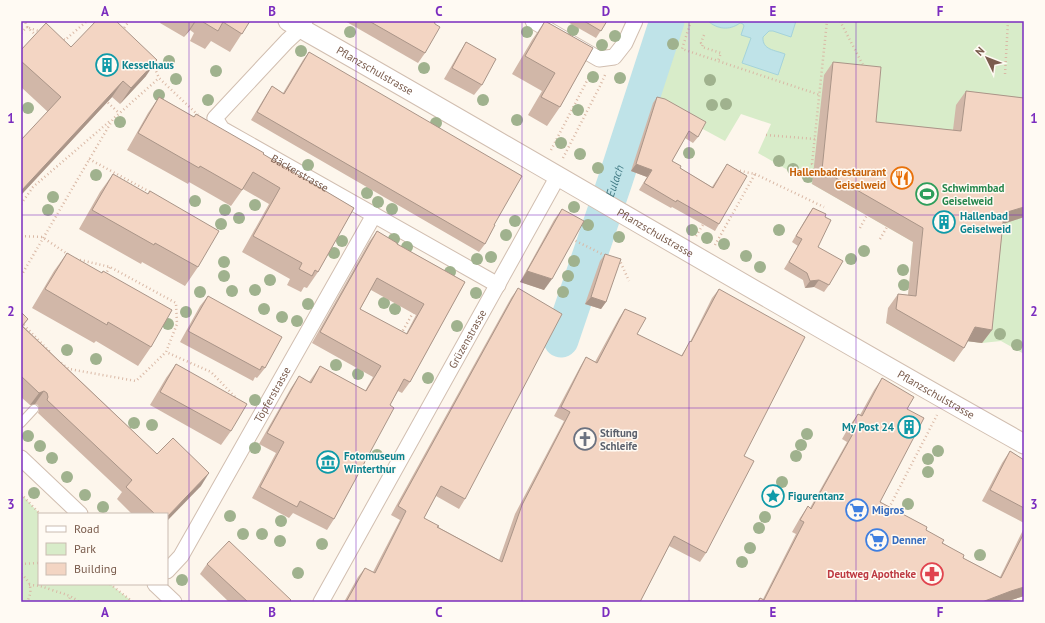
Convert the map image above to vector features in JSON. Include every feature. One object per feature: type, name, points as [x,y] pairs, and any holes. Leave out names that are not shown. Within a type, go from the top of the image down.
[{"type":"street","points":[[533,21],[606,63],[625,43],[635,21]]},
{"type":"street","points":[[215,118],[287,41],[298,23]]},
{"type":"street","name":"Pflanzschulstrasse","points":[[298,23],[558,176],[1024,444]]},
{"type":"street","name":"Bäckerstrasse","points":[[215,118],[222,129],[498,285]]},
{"type":"street","name":"Grüzenstrasse","points":[[321,602],[558,176]]},
{"type":"street","name":"Töpferstrasse","points":[[168,570],[181,556],[374,215]]},
{"type":"street","points":[[21,458],[79,513]]},
{"type":"street","points":[[156,585],[174,602]]},
{"type":"lane","points":[[21,423],[34,409]]},
{"type":"path","points":[[24,21],[27,27],[39,38]]},
{"type":"path","points":[[57,37],[65,40],[87,21]]},
{"type":"path","points":[[120,35],[130,21]]},
{"type":"path","points":[[691,21],[682,49],[820,95]]},
{"type":"path","points":[[821,168],[812,164],[827,21]]},
{"type":"path","points":[[840,21],[864,68]]},
{"type":"path","points":[[1005,74],[1008,21]]},
{"type":"path","points":[[27,27],[42,32]]},
{"type":"path","points":[[21,34],[27,27]]},
{"type":"path","points":[[704,35],[701,43],[703,44],[702,47],[721,53],[718,61]]},
{"type":"path","points":[[150,59],[159,78],[197,115],[215,118]]},
{"type":"path","points":[[550,152],[606,63]]},
{"type":"path","points":[[558,176],[562,160],[600,86],[606,63]]},
{"type":"path","points":[[21,204],[33,188],[159,78]]},
{"type":"path","points":[[102,97],[119,113]]},
{"type":"path","points":[[190,108],[191,115]]},
{"type":"path","points":[[21,276],[113,119]]},
{"type":"path","points":[[766,134],[815,139]]},
{"type":"path","points":[[89,159],[150,192],[146,198]]},
{"type":"path","points":[[734,170],[755,174],[824,207]]},
{"type":"path","points":[[706,261],[755,174]]},
{"type":"path","points":[[30,185],[33,188]]},
{"type":"path","points":[[860,228],[867,215]]},
{"type":"path","points":[[688,251],[707,217]]},
{"type":"path","points":[[880,239],[887,227]]},
{"type":"path","points":[[21,236],[42,238],[73,258],[110,267],[176,303],[177,324],[166,352],[136,381],[69,369],[58,360]]},
{"type":"path","points":[[572,239],[608,257]]},
{"type":"path","points":[[614,259],[620,261],[630,281]]},
{"type":"path","points":[[103,280],[110,267]]},
{"type":"path","points":[[398,338],[414,310]]},
{"type":"path","points":[[21,322],[52,355]]},
{"type":"path","points":[[166,352],[211,372],[258,421]]},
{"type":"path","points":[[894,512],[888,509],[938,413]]},
{"type":"path","points":[[21,494],[39,513]]},
{"type":"path","points":[[21,564],[38,563]]},
{"type":"path","points":[[21,574],[28,580],[31,593],[27,602]]},
{"type":"path","points":[[29,585],[41,586],[71,596],[79,602]]},
{"type":"path","points":[[111,585],[133,602]]},
{"type":"path","points":[[67,602],[71,596]]},
{"type":"green space","name":"Schwimmbad Geiselweid","points":[[678,21],[1024,21],[1024,354],[1001,341],[982,343],[966,341],[954,362],[886,323],[907,309],[913,242],[758,153],[771,124],[741,114],[725,141],[651,101]]},
{"type":"green space","points":[[21,494],[39,513],[38,585],[111,585],[133,602],[21,602]]},
{"type":"water","points":[[708,21],[796,21],[791,37],[769,31],[763,37],[763,41],[767,47],[785,54],[778,75],[742,63],[751,38],[741,35],[744,26],[743,24],[740,23],[736,26],[723,28],[715,26]]},
{"type":"building","points":[[96,21],[116,21],[157,60],[131,88],[123,81],[21,191],[21,140],[61,97],[21,61],[21,50],[46,23],[71,47]]},
{"type":"building","points":[[250,21],[242,34],[223,22],[218,31],[203,22]]},
{"type":"building","points":[[369,21],[434,21],[435,24],[440,27],[425,53]]},
{"type":"building","points":[[545,21],[593,48],[560,107],[541,97],[555,73],[525,56]]},
{"type":"building","points":[[584,21],[607,21],[601,31]]},
{"type":"building","points":[[466,42],[496,59],[482,85],[452,68]]},
{"type":"building","points":[[309,52],[522,176],[485,244],[257,112],[272,86],[284,94]]},
{"type":"building","name":"Hallenbad Geiselweid","points":[[833,62],[881,67],[876,122],[961,131],[966,91],[1024,98],[1024,207],[1004,213],[992,330],[975,327],[964,348],[896,309],[898,294],[916,296],[923,228],[822,170]]},
{"type":"building","points":[[159,97],[194,117],[196,114],[264,153],[263,154],[354,208],[318,272],[315,270],[312,276],[299,269],[302,263],[253,236],[280,188],[253,172],[242,190],[200,166],[199,168],[138,133]]},
{"type":"building","points":[[657,97],[665,99],[706,122],[698,137],[689,131],[672,161],[681,166],[680,168],[713,188],[727,164],[747,176],[719,224],[677,200],[676,202],[644,183],[652,170],[636,164]]},
{"type":"building","points":[[113,174],[148,194],[150,191],[219,231],[198,267],[155,243],[154,245],[92,210]]},
{"type":"building","points":[[813,208],[826,214],[825,217],[831,220],[818,247],[843,261],[829,285],[819,280],[810,281],[807,273],[789,262],[802,239],[796,236]]},
{"type":"building","points":[[562,209],[584,221],[552,279],[527,271]]},
{"type":"building","points":[[377,231],[397,244],[465,282],[410,382],[404,379],[390,405],[394,408],[334,519],[300,501],[297,507],[260,487],[284,442],[267,433],[299,376],[311,383],[320,366],[366,391],[381,366],[320,332]],"holes":[[[377,278],[424,304],[407,334],[360,309]]]},
{"type":"building","points":[[67,253],[102,273],[103,271],[172,310],[151,347],[108,322],[107,325],[45,289]]},
{"type":"building","points":[[605,254],[621,259],[606,302],[591,297]]},
{"type":"building","points":[[518,288],[562,314],[465,499],[441,486],[424,518],[439,526],[437,527],[502,562],[522,505],[570,412],[561,407],[586,357],[597,363],[625,309],[646,318],[637,334],[682,356],[719,289],[805,337],[744,456],[754,461],[706,553],[674,536],[640,602],[346,602],[365,568],[375,573],[406,511],[398,506]]},
{"type":"building","points":[[208,296],[282,337],[265,368],[262,366],[260,370],[188,331]]},
{"type":"building","points":[[21,312],[28,319],[22,326],[157,454],[173,438],[209,473],[168,516],[168,513],[154,513],[126,487],[132,480],[47,400],[47,393],[44,391],[39,393],[21,376]]},
{"type":"building","points":[[176,364],[247,404],[231,431],[160,392]]},
{"type":"building","points":[[882,378],[914,397],[907,409],[924,418],[880,502],[927,527],[926,530],[944,540],[942,543],[964,555],[963,558],[1001,578],[1024,533],[1024,587],[982,602],[758,602],[760,598],[764,600],[804,522],[800,520],[808,506],[811,509],[855,430],[850,428],[858,414],[862,416]]},
{"type":"building","points":[[1010,451],[1024,460],[1024,508],[990,490]]},
{"type":"building","points":[[229,541],[291,600],[289,602],[248,602],[207,564]]},
{"type":"waterway","name":"Eulach","points":[[561,340],[667,21]]},
{"type":"place","name":"Kesselhaus","points":[[107,65]]},
{"type":"place","name":"Hallenbadrestaurant Geiselweid","points":[[902,178]]},
{"type":"place","name":"Schwimmbad Geiselweid","points":[[927,194]]},
{"type":"place","name":"Hallenbad Geiselweid","points":[[944,222]]},
{"type":"place","name":"My Post 24","points":[[909,427]]},
{"type":"place","name":"Stiftung Schleife","points":[[585,439]]},
{"type":"place","name":"Fotomuseum Winterthur","points":[[328,462]]},
{"type":"place","name":"Figurentanz","points":[[773,496]]},
{"type":"place","name":"Migros","points":[[857,510]]},
{"type":"place","name":"Denner","points":[[877,540]]},
{"type":"place","name":"Deutweg Apotheke","points":[[932,574]]}]
